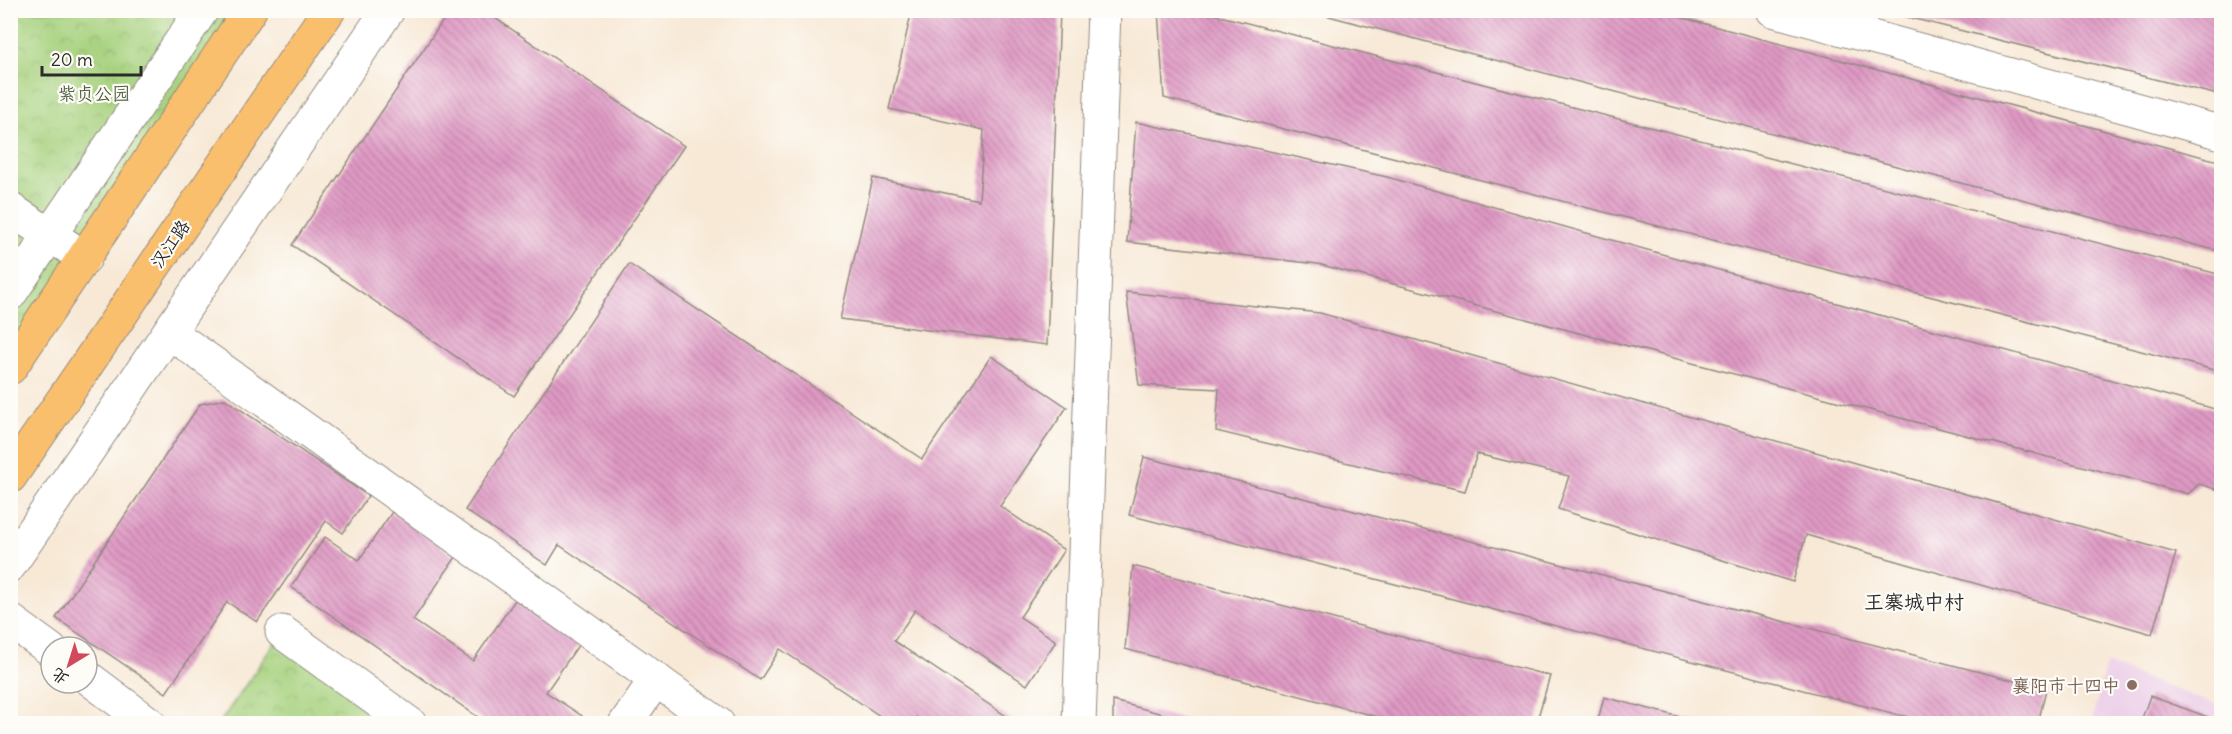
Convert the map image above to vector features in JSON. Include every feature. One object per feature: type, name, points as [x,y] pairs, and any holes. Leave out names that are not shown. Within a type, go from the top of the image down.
[{"type":"main road","points":[[10,368],[250,10]]},
{"type":"main road","name":"汉江路","points":[[10,477],[329,10]]},
{"type":"street","points":[[10,294],[202,10]]},
{"type":"street","points":[[10,565],[388,10]]},
{"type":"street","points":[[1078,723],[1104,10]]},
{"type":"street","points":[[1773,10],[2222,133]]},
{"type":"street","points":[[10,209],[85,258]]},
{"type":"street","points":[[169,332],[718,723]]},
{"type":"street","points":[[10,620],[39,641]]},
{"type":"street","points":[[282,632],[410,723]]},
{"type":"street","points":[[625,723],[656,679]]},
{"type":"street","points":[[99,686],[150,723]]},
{"type":"shaded area","name":"襄阳市十四中","points":[[2106,664],[2221,707],[2221,723],[2091,724]]},
{"type":"green space","name":"紫贞公园","points":[[11,11],[248,11],[11,365]]},
{"type":"green space","points":[[282,632],[410,724],[219,724]]},
{"type":"building","points":[[450,10],[483,10],[684,146],[514,396],[292,245]]},
{"type":"building","points":[[912,10],[1060,10],[1047,345],[840,319],[873,178],[979,200],[984,130],[889,109]]},
{"type":"building","points":[[1158,10],[1197,10],[2222,275],[2222,372],[1164,98]]},
{"type":"building","points":[[1306,10],[1653,10],[2222,162],[2222,252]]},
{"type":"building","points":[[1883,10],[2222,10],[2222,96],[1883,11]]},
{"type":"building","points":[[1136,122],[1387,177],[2222,411],[2222,491],[2199,484],[2188,494],[1318,264],[1127,242]]},
{"type":"building","points":[[629,264],[922,459],[991,356],[1067,407],[1000,506],[1064,550],[1020,617],[1056,641],[1027,685],[915,610],[894,641],[1018,724],[926,724],[916,717],[912,724],[892,724],[780,649],[760,680],[559,545],[547,565],[465,510]]},
{"type":"building","points":[[1126,292],[1320,313],[2176,553],[2152,634],[1806,535],[1793,582],[1558,509],[1569,476],[1477,454],[1465,491],[1216,431],[1219,389],[1139,385]]},
{"type":"building","points":[[225,399],[368,496],[343,533],[326,521],[257,622],[227,602],[166,693],[99,647],[99,635],[81,635],[56,618],[200,404]]},
{"type":"building","points":[[1144,457],[2046,689],[2038,724],[1934,724],[1129,515]]},
{"type":"building","points":[[392,512],[456,557],[413,620],[473,661],[515,600],[579,644],[546,692],[582,716],[577,724],[488,724],[291,587],[325,537],[359,560]]},
{"type":"building","points":[[1133,566],[1550,676],[1536,724],[1404,724],[1125,649]]},
{"type":"building","points":[[2150,696],[2222,722],[2222,724],[2140,724]]},
{"type":"building","points":[[1604,697],[1703,723],[1703,724],[1597,724]]},
{"type":"building","points":[[1113,701],[1198,723],[1198,724],[1113,724]]},
{"type":"place","name":"襄阳市十四中","points":[[2132,685]]},
{"type":"district","name":"王寨城中村","points":[[1914,601]]}]
